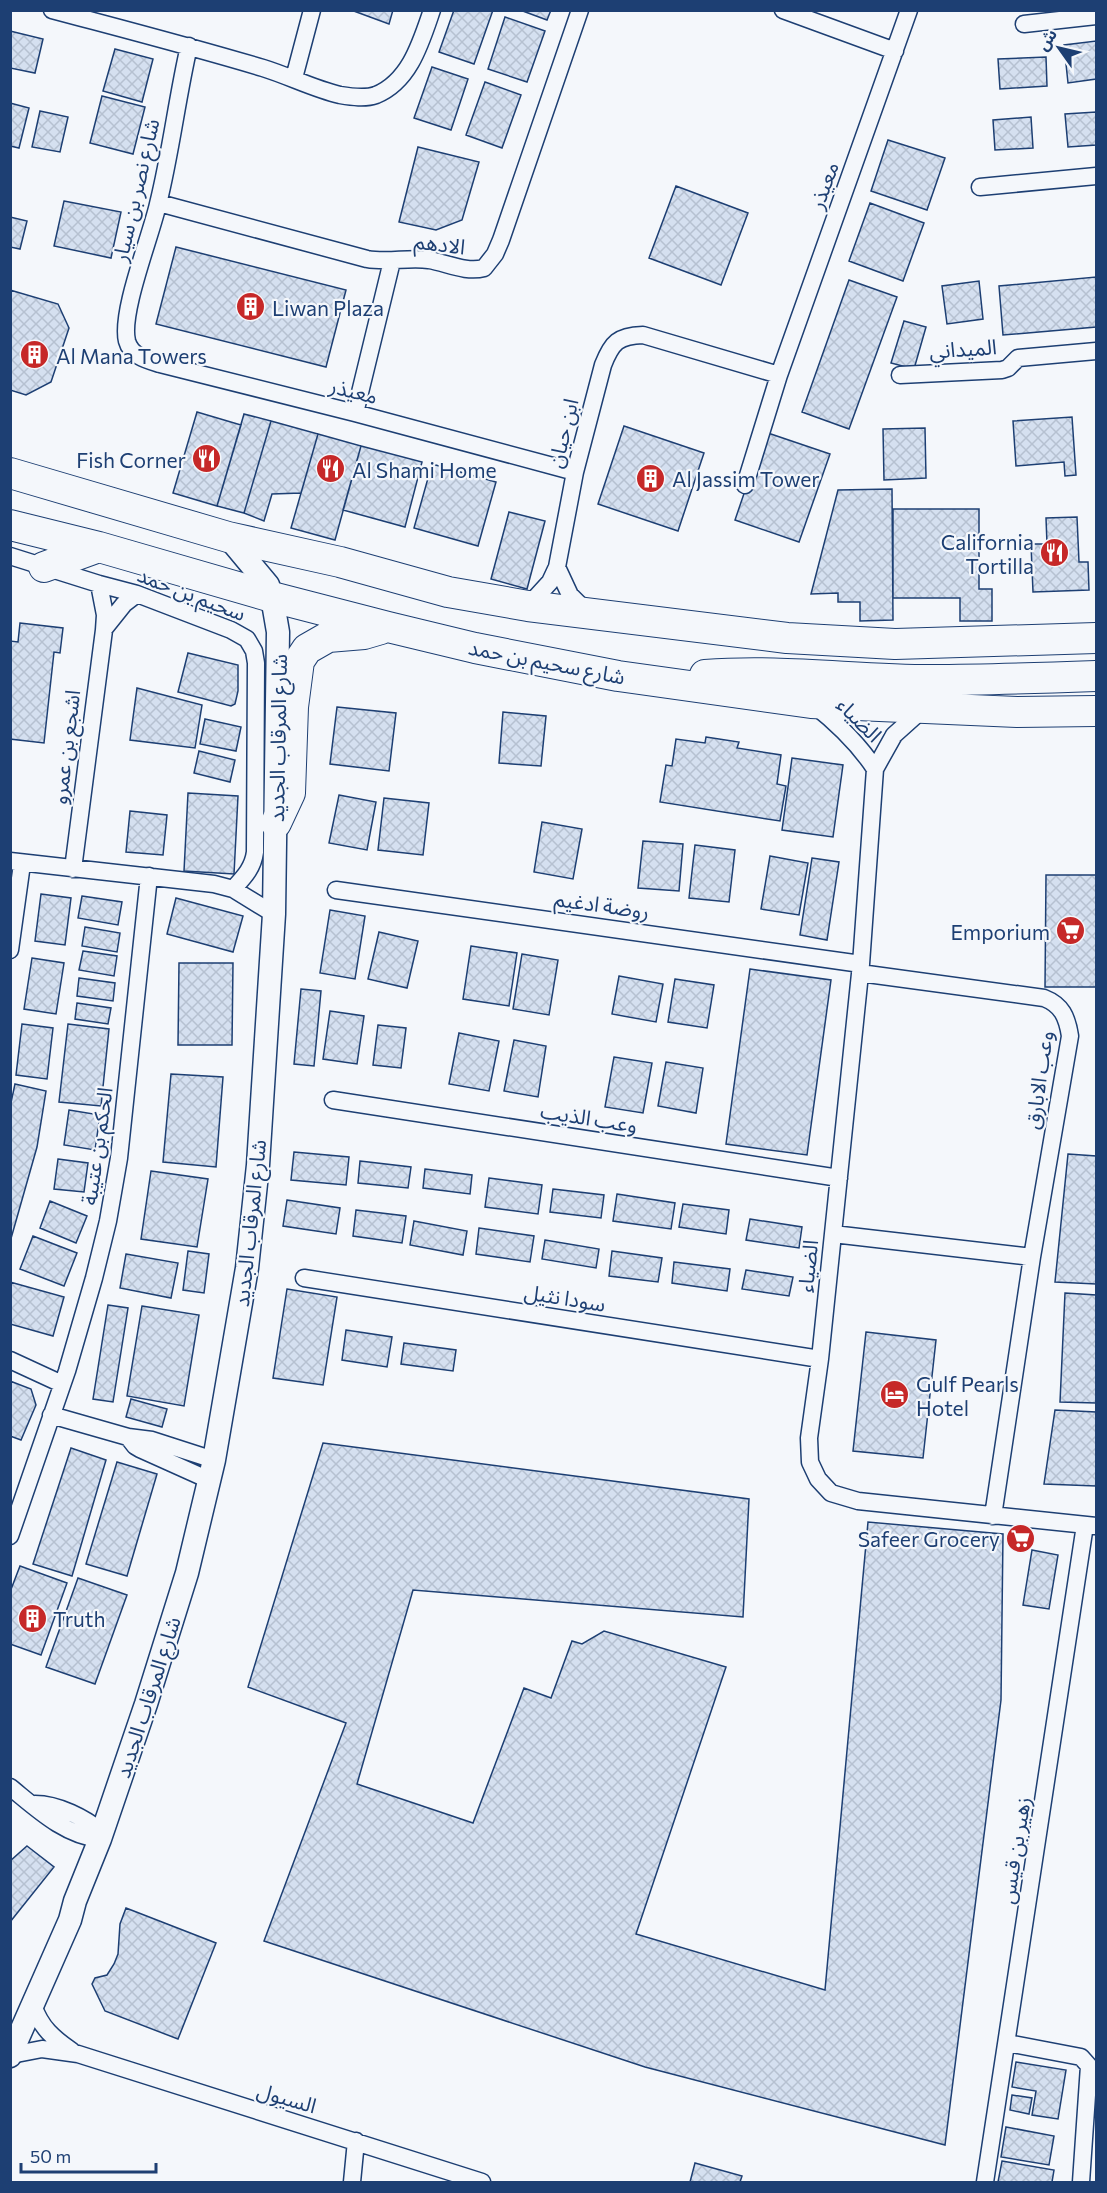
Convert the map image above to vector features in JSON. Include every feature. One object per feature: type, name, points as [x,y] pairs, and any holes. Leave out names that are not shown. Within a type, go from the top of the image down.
[{"type":"highway","points":[[10,473],[228,537],[339,562],[448,592],[528,606],[786,638],[895,644],[1096,638]]},
{"type":"highway","points":[[10,491],[20,490],[40,482]]},
{"type":"highway","name":"شارع سحيم بن حمد","points":[[10,525],[99,547],[272,597],[388,627],[475,648],[668,684],[811,703],[923,709],[1096,711]]},
{"type":"highway","points":[[44,567],[99,547]]},
{"type":"highway","points":[[276,823],[290,793],[293,707],[299,662],[307,649],[328,637],[364,634],[388,627]]},
{"type":"highway","points":[[668,684],[697,676],[731,673],[930,680],[1096,676]]},
{"type":"street","points":[[52,10],[90,15],[294,78],[338,95],[357,98],[375,96],[390,88],[402,75],[416,54],[432,10]]},
{"type":"street","points":[[294,78],[312,10]]},
{"type":"street","name":"الادهم","points":[[159,203],[368,259],[428,260],[477,270],[484,268],[501,240],[580,10]]},
{"type":"street","points":[[783,10],[895,51]]},
{"type":"street","name":"معيذر","points":[[745,485],[779,375],[909,10]]},
{"type":"street","points":[[1024,24],[1096,16]]},
{"type":"street","name":"شارع نصر بن سيار","points":[[128,344],[126,328],[130,306],[159,203],[189,46]]},
{"type":"street","points":[[980,187],[1096,176]]},
{"type":"street","points":[[356,412],[393,261]]},
{"type":"street","name":"ابن حيان","points":[[528,606],[550,582],[557,567],[575,472],[603,364],[617,340],[629,335],[643,335],[779,375]]},
{"type":"street","name":"معيذر","points":[[128,344],[135,353],[159,364],[356,412],[575,472]]},
{"type":"street","name":"الميداني","points":[[900,375],[1002,370],[1008,368],[1018,358],[1096,351]]},
{"type":"street","name":"شارع المرقاب الجديد","points":[[11,2055],[67,1929],[146,1704],[187,1573],[212,1470],[247,1268],[258,1165],[274,914],[278,632],[268,585],[228,537]]},
{"type":"street","name":"سحيم بن حمد","points":[[10,556],[137,594],[239,633],[247,639],[254,651],[256,663],[255,852],[254,862],[248,873],[233,889]]},
{"type":"street","points":[[557,567],[570,595],[591,615]]},
{"type":"street","name":"اشجع بن عمرو","points":[[73,869],[104,630],[105,615],[99,584]]},
{"type":"street","points":[[104,630],[124,604],[137,594]]},
{"type":"street","name":"الضياء","points":[[811,703],[848,734],[864,751],[875,769]]},
{"type":"street","name":"الضياء","points":[[923,709],[894,735],[875,769],[860,968],[820,1359],[809,1438],[810,1462],[818,1479],[831,1493],[858,1501],[1091,1525]]},
{"type":"street","points":[[10,950],[16,863],[214,884],[233,889],[274,914]]},
{"type":"street","name":"الحكم بن عتيبة","points":[[10,1536],[62,1384],[94,1278],[108,1221],[115,1179],[149,876]]},
{"type":"street","name":"روضة ادغيم","points":[[336,890],[860,968]]},
{"type":"street","name":"وعب الابارق","points":[[860,968],[1044,998],[1055,1002],[1063,1010],[1068,1021],[1070,1036],[1032,1257],[993,1516]]},
{"type":"street","name":"وعب الذيب","points":[[333,1100],[839,1178]]},
{"type":"street","points":[[832,1234],[1032,1257]]},
{"type":"street","name":"سودا نثيل","points":[[304,1278],[820,1359]]},
{"type":"street","points":[[10,1360],[62,1384]]},
{"type":"street","points":[[51,1415],[128,1437],[152,1440],[212,1470]]},
{"type":"street","name":"زهير بن قيس","points":[[985,2182],[1091,1525]]},
{"type":"street","points":[[10,1787],[76,1834],[101,1835]]},
{"type":"street","name":"شارع المرقاب الجديد","points":[[10,2029],[62,1917],[75,1901]]},
{"type":"street","name":"السيول","points":[[33,2005],[48,2033],[78,2054]]},
{"type":"street","points":[[1007,2043],[1081,2056],[1089,2066],[1081,2182]]},
{"type":"street","name":"السيول","points":[[11,2055],[42,2049],[78,2054],[482,2182]]},
{"type":"street","points":[[352,2182],[356,2141]]},
{"type":"building","points":[[351,10],[393,10],[389,24]]},
{"type":"building","points":[[454,10],[493,10],[474,64],[439,52]]},
{"type":"building","points":[[520,10],[551,10],[547,20]]},
{"type":"building","points":[[505,17],[545,31],[527,82],[488,69]]},
{"type":"building","points":[[10,31],[43,39],[35,73],[10,68]]},
{"type":"building","points":[[1096,41],[1096,79],[1068,83],[1064,45]]},
{"type":"building","points":[[115,49],[153,59],[142,102],[103,91]]},
{"type":"building","points":[[1046,57],[1047,86],[1000,89],[998,59]]},
{"type":"building","points":[[432,67],[468,79],[451,130],[414,118]]},
{"type":"building","points":[[485,82],[521,95],[502,148],[466,135]]},
{"type":"building","points":[[102,96],[145,107],[133,154],[90,143]]},
{"type":"building","points":[[10,103],[29,108],[19,148],[10,146]]},
{"type":"building","points":[[40,111],[68,117],[60,152],[32,147]]},
{"type":"building","points":[[1096,112],[1096,145],[1068,147],[1065,114]]},
{"type":"building","points":[[1031,117],[1033,148],[995,150],[993,120]]},
{"type":"building","points":[[888,140],[945,158],[927,210],[871,191]]},
{"type":"building","points":[[418,147],[479,162],[462,220],[436,230],[399,222]]},
{"type":"building","points":[[676,186],[748,213],[721,285],[649,258]]},
{"type":"building","points":[[64,201],[121,212],[111,258],[54,246]]},
{"type":"building","points":[[870,203],[924,223],[903,281],[849,261]]},
{"type":"building","points":[[10,217],[27,221],[20,249],[10,247]]},
{"type":"building","name":"Liwan Plaza","points":[[176,247],[346,290],[326,367],[156,324]]},
{"type":"building","points":[[1096,277],[1096,327],[1003,335],[999,286]]},
{"type":"building","points":[[849,280],[897,297],[849,429],[802,412]]},
{"type":"building","points":[[979,281],[983,319],[947,324],[942,286]]},
{"type":"building","name":"Al Mana Towers","points":[[10,290],[58,304],[69,328],[51,382],[26,395],[10,390]]},
{"type":"building","points":[[904,321],[926,327],[914,369],[891,363]]},
{"type":"building","name":"Fish Corner","points":[[197,412],[241,425],[217,506],[173,493]]},
{"type":"building","points":[[244,414],[271,421],[244,513],[217,506]]},
{"type":"building","points":[[1072,417],[1076,475],[1065,476],[1064,462],[1016,466],[1013,421]]},
{"type":"building","points":[[271,421],[318,434],[301,493],[272,494],[264,521],[244,513]]},
{"type":"building","name":"Al Jassim Tower","points":[[624,426],[704,453],[678,531],[598,504]]},
{"type":"building","points":[[925,428],[926,478],[884,480],[883,429]]},
{"type":"building","points":[[765,432],[830,454],[799,542],[735,520]]},
{"type":"building","name":"Al Shami Home","points":[[318,434],[361,446],[335,540],[291,528]]},
{"type":"building","points":[[361,446],[422,462],[405,527],[343,510]]},
{"type":"building","points":[[432,464],[496,482],[478,546],[414,528]]},
{"type":"building","points":[[892,489],[893,620],[860,621],[860,602],[838,602],[838,593],[811,594],[838,490]]},
{"type":"building","points":[[893,509],[979,509],[979,589],[992,589],[992,621],[960,621],[960,598],[893,598]]},
{"type":"building","points":[[509,512],[545,521],[527,589],[491,579]]},
{"type":"building","name":"California Tortilla","points":[[1077,517],[1079,562],[1088,562],[1089,590],[1033,592],[1031,544],[1047,544],[1046,518]]},
{"type":"building","points":[[20,623],[63,628],[60,653],[54,652],[44,743],[10,739],[10,641],[18,642]]},
{"type":"building","points":[[188,653],[238,665],[238,691],[235,704],[231,706],[178,692]]},
{"type":"building","points":[[137,688],[202,705],[195,748],[130,740]]},
{"type":"building","points":[[337,707],[396,713],[389,771],[330,764]]},
{"type":"building","points":[[503,712],[546,716],[541,766],[499,763]]},
{"type":"building","points":[[205,719],[241,727],[236,751],[200,744]]},
{"type":"building","points":[[706,737],[739,742],[737,748],[781,755],[777,784],[786,786],[780,821],[660,802],[666,765],[672,766],[676,739],[705,743]]},
{"type":"building","points":[[199,751],[235,760],[230,782],[194,773]]},
{"type":"building","points":[[792,758],[843,765],[833,837],[782,830]]},
{"type":"building","points":[[188,793],[238,796],[234,874],[184,871]]},
{"type":"building","points":[[339,795],[376,802],[367,850],[329,843]]},
{"type":"building","points":[[384,798],[429,803],[423,855],[378,850]]},
{"type":"building","points":[[130,811],[167,815],[163,855],[126,852]]},
{"type":"building","points":[[542,822],[582,829],[573,879],[534,872]]},
{"type":"building","points":[[643,841],[683,844],[679,891],[638,888]]},
{"type":"building","points":[[695,845],[735,850],[729,902],[689,898]]},
{"type":"building","points":[[770,856],[808,863],[799,915],[761,909]]},
{"type":"building","points":[[812,858],[839,862],[827,940],[800,935]]},
{"type":"building","name":"Emporium","points":[[1046,875],[1096,875],[1096,987],[1045,987]]},
{"type":"building","points":[[41,894],[71,898],[65,945],[35,941]]},
{"type":"building","points":[[82,896],[122,902],[118,925],[78,918]]},
{"type":"building","points":[[176,898],[243,916],[233,952],[167,934]]},
{"type":"building","points":[[330,910],[365,916],[355,979],[320,973]]},
{"type":"building","points":[[85,927],[120,933],[117,952],[82,946]]},
{"type":"building","points":[[379,932],[418,941],[407,988],[368,979]]},
{"type":"building","points":[[471,946],[517,953],[509,1006],[463,999]]},
{"type":"building","points":[[83,951],[117,956],[114,976],[79,970]]},
{"type":"building","points":[[522,954],[558,960],[549,1015],[513,1009]]},
{"type":"building","points":[[32,958],[64,963],[56,1014],[24,1009]]},
{"type":"building","points":[[179,963],[233,963],[232,1045],[178,1045]]},
{"type":"building","points":[[750,969],[831,980],[807,1155],[726,1144]]},
{"type":"building","points":[[619,976],[663,984],[656,1022],[612,1014]]},
{"type":"building","points":[[79,978],[115,983],[113,1001],[77,996]]},
{"type":"building","points":[[675,979],[714,985],[707,1028],[668,1022]]},
{"type":"building","points":[[301,989],[321,991],[314,1066],[294,1064]]},
{"type":"building","points":[[77,1003],[111,1008],[108,1024],[75,1019]]},
{"type":"building","points":[[330,1011],[364,1016],[357,1064],[323,1059]]},
{"type":"building","points":[[22,1024],[53,1028],[47,1079],[16,1075]]},
{"type":"building","points":[[68,1024],[109,1029],[101,1106],[59,1102]]},
{"type":"building","points":[[378,1025],[406,1028],[401,1068],[373,1065]]},
{"type":"building","points":[[459,1033],[499,1041],[489,1091],[449,1084]]},
{"type":"building","points":[[514,1040],[546,1046],[538,1097],[504,1091]]},
{"type":"building","points":[[614,1057],[652,1063],[643,1113],[605,1107]]},
{"type":"building","points":[[666,1062],[703,1068],[696,1113],[658,1106]]},
{"type":"building","points":[[171,1074],[223,1077],[216,1167],[163,1162]]},
{"type":"building","points":[[15,1084],[46,1091],[37,1147],[10,1242],[10,1107]]},
{"type":"building","points":[[69,1110],[100,1115],[95,1150],[64,1145]]},
{"type":"building","points":[[294,1152],[349,1157],[346,1185],[291,1180]]},
{"type":"building","points":[[1068,1154],[1096,1156],[1096,1284],[1055,1282]]},
{"type":"building","points":[[58,1159],[88,1163],[84,1192],[54,1189]]},
{"type":"building","points":[[360,1161],[411,1167],[408,1188],[358,1183]]},
{"type":"building","points":[[425,1169],[472,1175],[470,1194],[423,1188]]},
{"type":"building","points":[[151,1171],[208,1179],[197,1247],[141,1239]]},
{"type":"building","points":[[489,1178],[542,1185],[538,1214],[485,1207]]},
{"type":"building","points":[[553,1189],[604,1195],[601,1218],[550,1212]]},
{"type":"building","points":[[617,1194],[675,1203],[671,1229],[613,1221]]},
{"type":"building","points":[[287,1200],[340,1208],[336,1234],[283,1226]]},
{"type":"building","points":[[50,1201],[87,1216],[76,1243],[40,1228]]},
{"type":"building","points":[[683,1204],[729,1210],[726,1234],[679,1227]]},
{"type":"building","points":[[356,1210],[406,1216],[402,1243],[353,1236]]},
{"type":"building","points":[[750,1219],[802,1227],[799,1248],[746,1240]]},
{"type":"building","points":[[414,1221],[467,1231],[463,1255],[410,1245]]},
{"type":"building","points":[[479,1228],[534,1236],[530,1262],[476,1254]]},
{"type":"building","points":[[33,1236],[77,1253],[64,1286],[20,1269]]},
{"type":"building","points":[[545,1240],[599,1249],[596,1268],[542,1259]]},
{"type":"building","points":[[188,1251],[209,1254],[204,1293],[183,1290]]},
{"type":"building","points":[[612,1251],[662,1258],[658,1282],[609,1276]]},
{"type":"building","points":[[126,1254],[178,1263],[171,1298],[120,1288]]},
{"type":"building","points":[[674,1262],[730,1269],[727,1291],[672,1283]]},
{"type":"building","points":[[746,1270],[793,1277],[789,1296],[742,1289]]},
{"type":"building","points":[[10,1282],[64,1297],[53,1336],[10,1324]]},
{"type":"building","points":[[287,1289],[337,1297],[323,1385],[273,1378]]},
{"type":"building","points":[[1065,1293],[1096,1295],[1096,1403],[1060,1402]]},
{"type":"building","points":[[108,1305],[128,1308],[113,1402],[93,1399]]},
{"type":"building","points":[[142,1306],[199,1315],[184,1406],[127,1396]]},
{"type":"building","points":[[346,1330],[392,1337],[387,1367],[342,1360]]},
{"type":"building","name":"Gulf Pearls Hotel","points":[[866,1332],[936,1340],[923,1458],[853,1451]]},
{"type":"building","points":[[404,1343],[456,1350],[453,1371],[401,1364]]},
{"type":"building","points":[[10,1381],[31,1389],[36,1405],[21,1440],[10,1436]]},
{"type":"building","points":[[131,1399],[167,1409],[162,1427],[126,1417]]},
{"type":"building","points":[[1055,1410],[1096,1412],[1096,1486],[1044,1484]]},
{"type":"building","points":[[323,1443],[749,1499],[743,1617],[413,1590],[357,1784],[473,1823],[524,1688],[551,1698],[572,1641],[582,1644],[604,1631],[726,1667],[636,1934],[825,1990],[868,1522],[1003,1534],[1001,1700],[945,2145],[645,2067],[264,1941],[346,1723],[248,1687]]},
{"type":"building","points":[[71,1448],[106,1460],[72,1576],[33,1564]]},
{"type":"building","points":[[117,1462],[157,1474],[127,1576],[86,1564]]},
{"type":"building","points":[[1032,1550],[1058,1555],[1049,1609],[1023,1605]]},
{"type":"building","name":"Truth","points":[[20,1566],[67,1583],[41,1655],[10,1644],[10,1592]]},
{"type":"building","points":[[78,1578],[127,1595],[95,1684],[46,1667]]},
{"type":"building","points":[[27,1846],[54,1867],[10,1922],[10,1861]]},
{"type":"building","points":[[126,1908],[216,1943],[178,2039],[105,2011],[92,1984],[95,1978],[107,1975],[114,1964],[118,1954],[120,1924]]},
{"type":"building","points":[[1016,2062],[1066,2070],[1058,2119],[1032,2115],[1036,2091],[1012,2087]]},
{"type":"building","points":[[1012,2095],[1032,2098],[1029,2114],[1010,2110]]},
{"type":"building","points":[[1006,2127],[1054,2136],[1049,2165],[1001,2157]]},
{"type":"building","points":[[1002,2161],[1054,2170],[1052,2182],[998,2182]]},
{"type":"building","points":[[695,2163],[742,2176],[740,2182],[690,2182]]},
{"type":"place","name":"Liwan Plaza","points":[[251,307]]},
{"type":"place","name":"Al Mana Towers","points":[[35,355]]},
{"type":"place","name":"Fish Corner","points":[[207,459]]},
{"type":"place","name":"Al Shami Home","points":[[331,469]]},
{"type":"place","name":"Al Jassim Tower","points":[[651,478]]},
{"type":"place","name":"California Tortilla","points":[[1055,553]]},
{"type":"place","name":"Emporium","points":[[1071,931]]},
{"type":"place","name":"Gulf Pearls Hotel","points":[[895,1395]]},
{"type":"place","name":"Safeer Grocery","points":[[1021,1538]]},
{"type":"place","name":"Truth","points":[[32,1618]]}]
